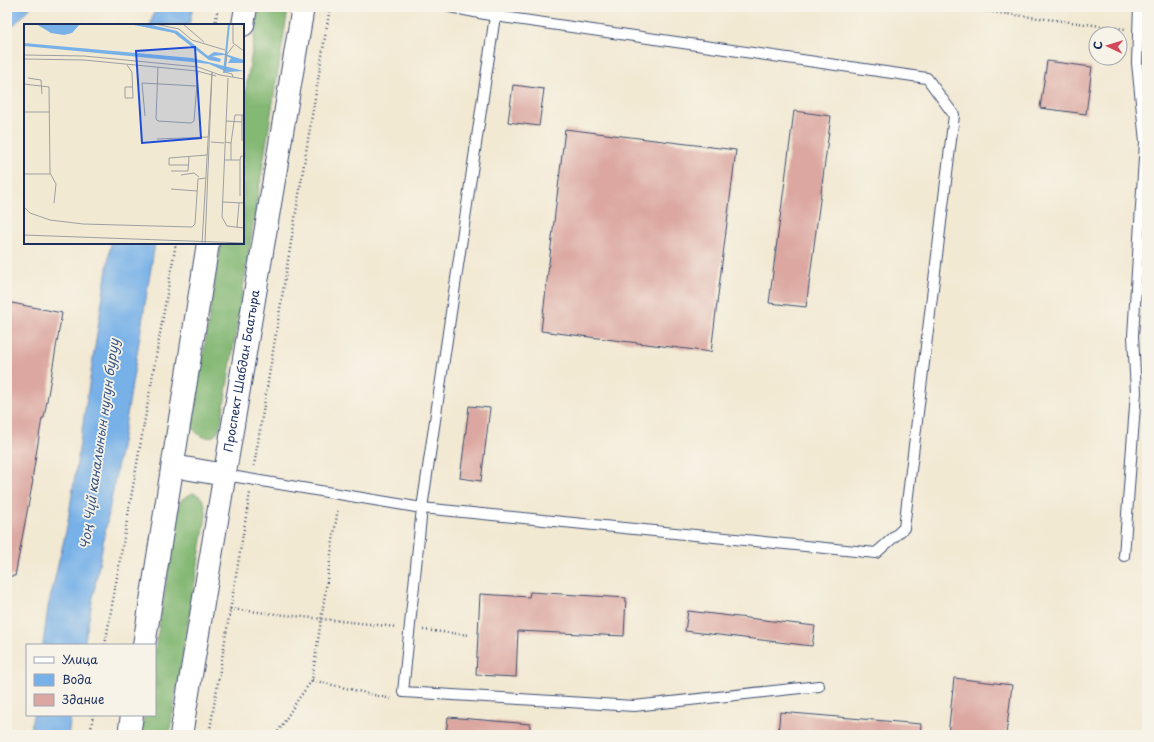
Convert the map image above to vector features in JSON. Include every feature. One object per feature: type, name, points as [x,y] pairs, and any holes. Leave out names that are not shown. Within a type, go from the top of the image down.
[{"type":"main road","points":[[243,24],[246,7]]},
{"type":"main road","name":"Проспект Шабдан Баатыра","points":[[181,735],[303,7]]},
{"type":"main road","points":[[144,644],[208,244]]},
{"type":"main road","points":[[173,466],[225,475]]},
{"type":"main road","points":[[129,735],[132,716]]},
{"type":"lane","points":[[225,475],[422,508],[876,553],[904,528],[954,116],[927,78],[495,16],[450,7]]},
{"type":"lane","points":[[1124,556],[1136,392],[1133,336],[1145,142],[1137,63],[1139,7]]},
{"type":"lane","points":[[495,16],[422,508],[403,692],[634,706],[819,686]]},
{"type":"path","points":[[215,24],[218,7]]},
{"type":"path","points":[[209,735],[330,7]]},
{"type":"path","points":[[953,7],[1138,31]]},
{"type":"path","points":[[105,644],[176,244]]},
{"type":"path","points":[[276,735],[312,680],[340,494]]},
{"type":"path","points":[[230,609],[470,635]]},
{"type":"path","points":[[312,680],[390,699],[403,692]]},
{"type":"path","points":[[90,735],[93,716]]},
{"type":"green space","points":[[259,7],[288,7],[221,424],[216,434],[210,437],[203,437],[192,428],[221,244],[244,244],[244,100]]},
{"type":"green space","points":[[193,493],[200,496],[206,508],[206,516],[169,735],[141,735],[144,716],[156,716],[156,644],[179,506],[182,499]]},
{"type":"water","points":[[7,7],[31,7],[7,32]]},
{"type":"water","points":[[156,7],[193,7],[189,24],[150,24]]},
{"type":"water","name":"Чоң Чүй каналынын нугун буруу","points":[[111,244],[155,244],[127,415],[84,644],[43,644],[48,607],[67,527]]},
{"type":"water","points":[[33,716],[71,716],[68,735],[30,735]]},
{"type":"building","points":[[1047,61],[1092,67],[1086,114],[1040,108]]},
{"type":"building","points":[[513,85],[544,89],[539,126],[508,122]]},
{"type":"building","points":[[794,111],[831,116],[806,307],[769,303]]},
{"type":"building","points":[[565,129],[736,150],[711,352],[541,331]]},
{"type":"building","points":[[7,302],[62,313],[44,418],[42,418],[33,480],[15,576],[7,576]]},
{"type":"building","points":[[469,406],[490,408],[481,481],[460,478]]},
{"type":"building","points":[[530,592],[626,598],[624,636],[518,631],[516,677],[476,675],[480,594],[529,597]]},
{"type":"building","points":[[688,611],[815,626],[812,646],[685,631]]},
{"type":"building","points":[[954,678],[1012,685],[1006,735],[948,735]]},
{"type":"building","points":[[780,712],[921,724],[920,735],[778,735]]},
{"type":"building","points":[[448,717],[530,724],[530,735],[446,735]]}]
